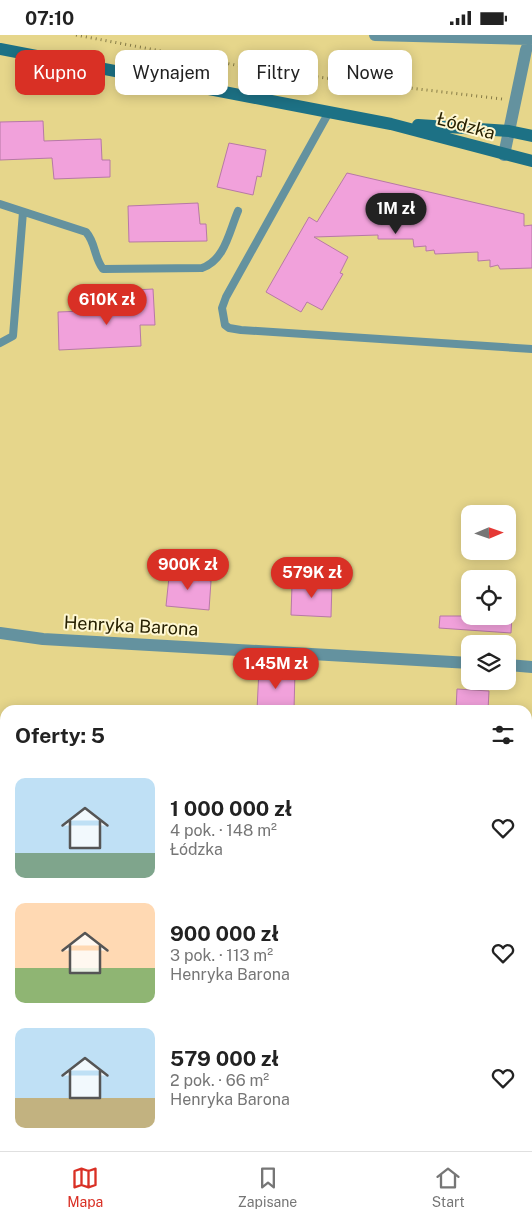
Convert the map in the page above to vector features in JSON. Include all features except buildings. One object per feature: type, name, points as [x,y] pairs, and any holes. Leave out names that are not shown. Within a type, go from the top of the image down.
[{"type":"street","points":[[375,35],[530,44],[504,155]]},
{"type":"street","name":"Łódzka","points":[[0,49],[392,124],[532,161]]},
{"type":"street","name":"Łódzka","points":[[392,124],[509,131],[532,136]]},
{"type":"street","name":"Henryka Barona","points":[[0,633],[43,639],[461,662]]},
{"type":"street","points":[[516,666],[532,667]]},
{"type":"lane","points":[[329,112],[226,297],[222,308],[225,325],[229,328],[241,330],[288,335],[532,349]]},
{"type":"lane","points":[[0,204],[86,232],[92,239],[97,262],[103,269],[202,268],[211,265],[219,258],[238,211]]},
{"type":"lane","points":[[0,343],[12,336],[23,212]]},
{"type":"path","points":[[76,35],[267,71],[516,101]]}]
